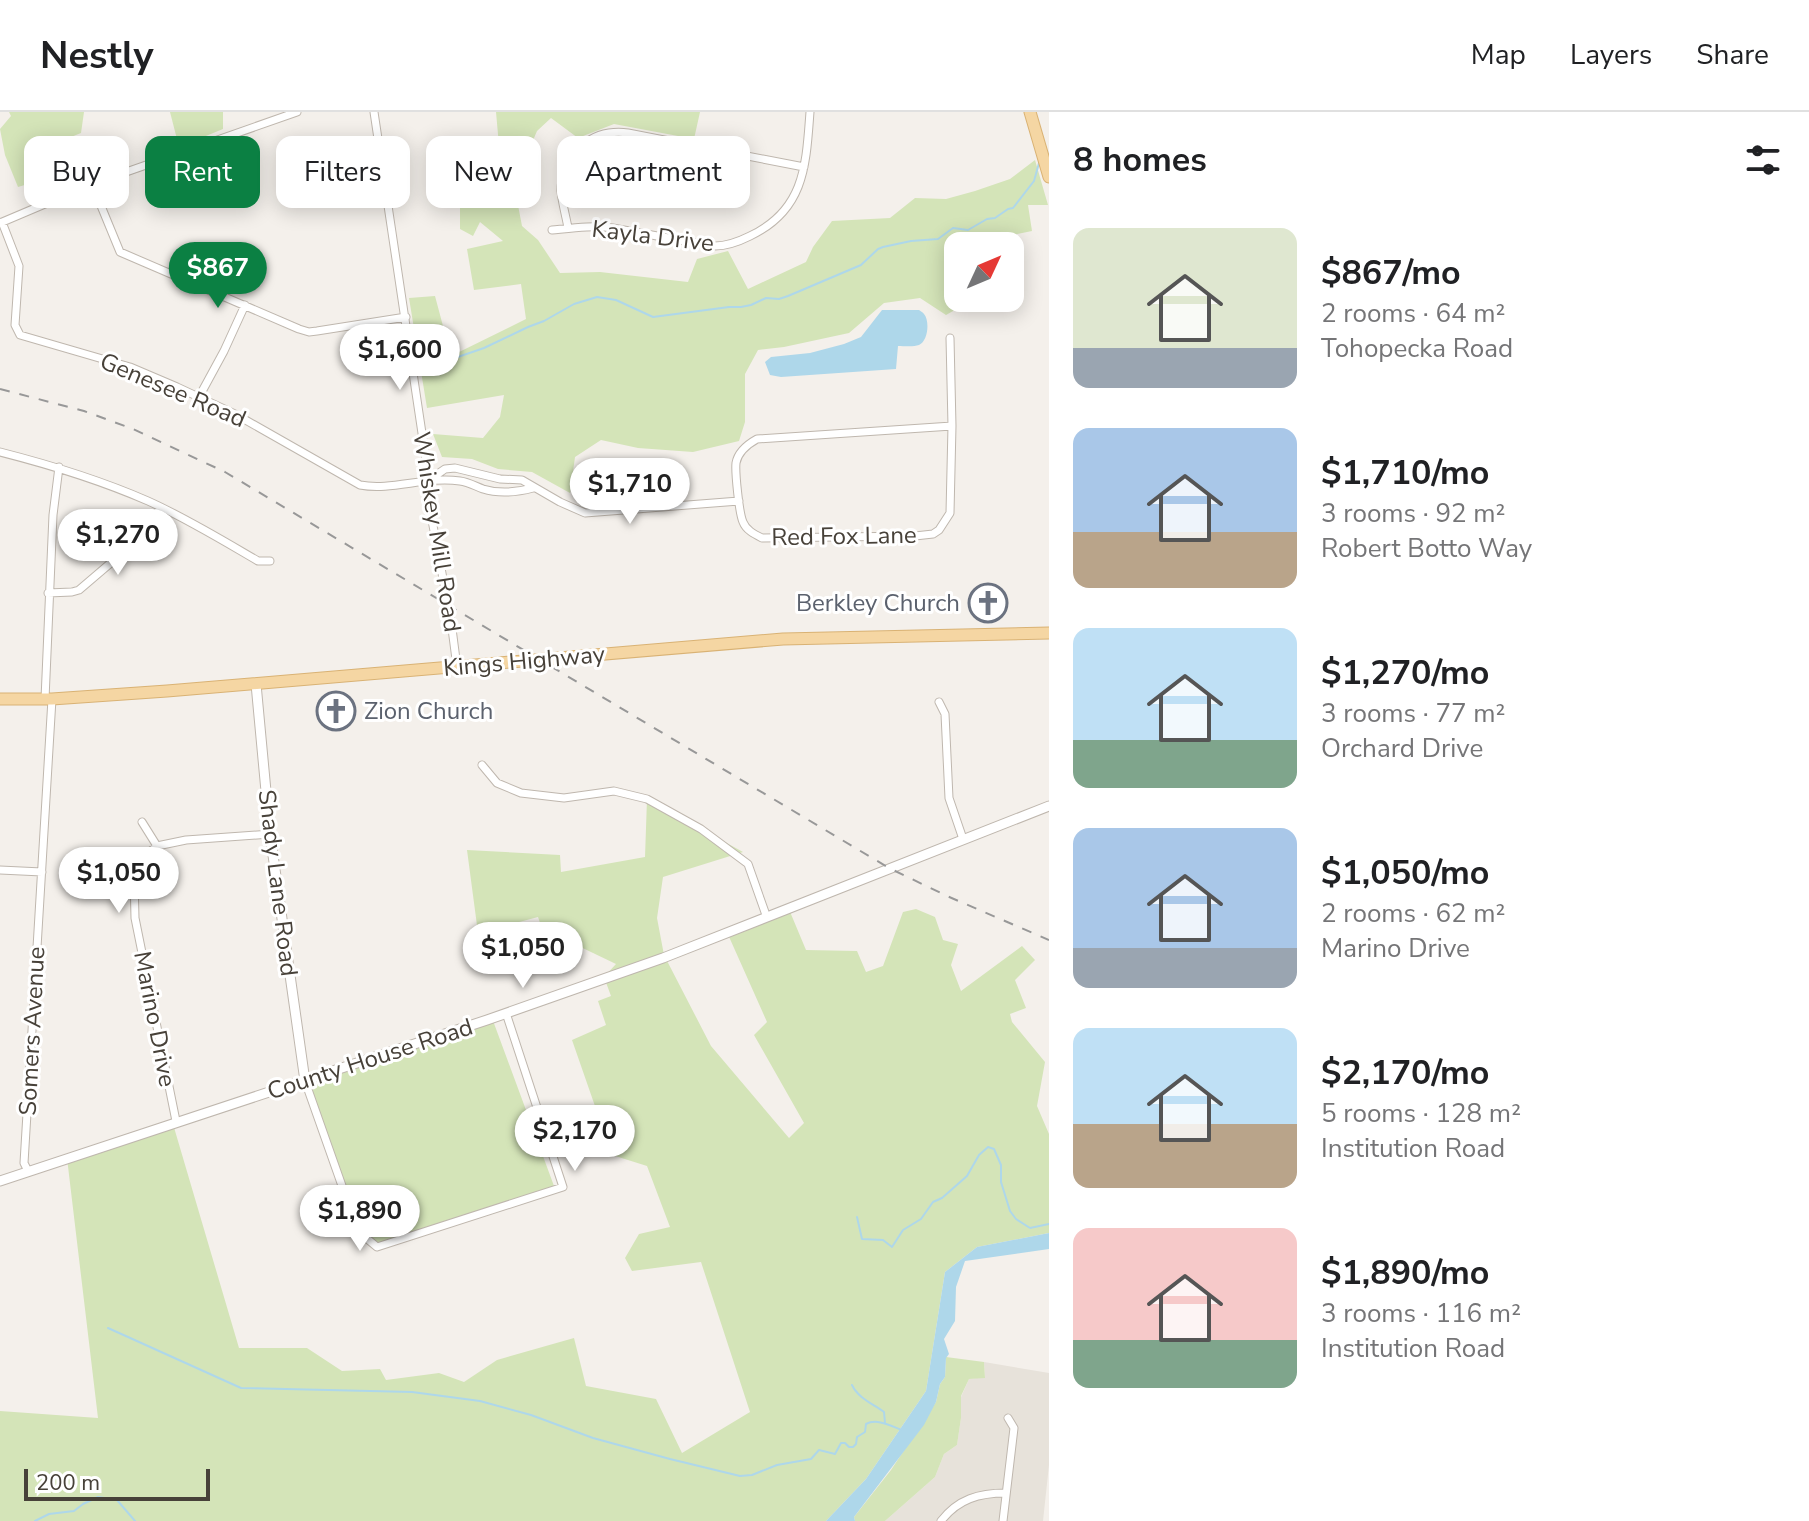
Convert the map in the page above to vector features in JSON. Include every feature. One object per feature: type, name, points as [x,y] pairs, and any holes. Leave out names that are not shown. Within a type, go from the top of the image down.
[{"type":"main road","points":[[1030,112],[1049,177]]},
{"type":"main road","name":"Kings Highway","points":[[0,699],[48,699],[256,684],[783,639],[1049,633]]},
{"type":"street","points":[[129,171],[297,112]]},
{"type":"street","name":"Whiskey Mill Road","points":[[374,112],[406,317],[429,480],[431,515],[457,667]]},
{"type":"street","name":"Kayla Drive","points":[[552,230],[610,228],[717,246],[730,244],[762,230],[781,215],[800,186],[810,112]]},
{"type":"street","points":[[568,228],[561,193],[562,176],[574,154],[584,144],[610,132],[804,167]]},
{"type":"street","points":[[1,223],[36,208]]},
{"type":"street","points":[[102,208],[120,252],[299,329],[309,332],[406,317]]},
{"type":"street","name":"Genesee Road","points":[[1,223],[19,266],[15,325],[20,335],[130,367],[199,397],[360,485],[371,487],[429,480]]},
{"type":"street","points":[[199,397],[245,305]]},
{"type":"street","name":"Red Fox Lane","points":[[950,338],[952,426],[950,513],[933,534],[762,538],[743,522],[736,462],[745,447],[757,439],[952,426]]},
{"type":"street","points":[[0,452],[59,467],[113,487],[161,508],[258,561],[270,561]]},
{"type":"street","name":"Somers Avenue","points":[[28,1171],[24,1163],[42,872],[48,593],[59,467]]},
{"type":"street","points":[[429,480],[445,469],[455,468],[500,479],[522,480],[585,513],[739,501]]},
{"type":"street","points":[[429,480],[459,480],[494,491],[533,488]]},
{"type":"street","points":[[48,593],[79,590],[120,555],[161,508]]},
{"type":"street","name":"Shady Lane Road","points":[[256,684],[270,834],[305,1081]]},
{"type":"street","points":[[939,702],[945,714],[949,798],[963,839]]},
{"type":"street","points":[[482,765],[497,783],[521,793],[564,798],[614,791],[647,799],[701,829],[748,864],[766,915]]},
{"type":"street","name":"County House Road","points":[[0,1181],[305,1081],[663,958],[1049,806]]},
{"type":"street","points":[[142,822],[157,846],[186,840],[270,834]]},
{"type":"street","name":"Marino Drive","points":[[157,846],[146,855],[134,877],[135,918],[176,1121]]},
{"type":"street","points":[[0,870],[42,872]]},
{"type":"street","points":[[305,1081],[353,1217],[365,1237],[377,1247],[563,1187],[506,1013]]},
{"type":"street","points":[[1003,1521],[1014,1428],[1008,1418]]},
{"type":"street","points":[[941,1521],[955,1506],[970,1497],[1006,1493]]},
{"type":"shaded area","points":[[984,1362],[1049,1373],[1049,1465],[1043,1521],[885,1521],[935,1477],[944,1454],[957,1445],[961,1397],[969,1379],[985,1377]]},
{"type":"green space","points":[[9,112],[84,112],[81,133],[74,136],[24,136],[24,185],[18,187],[5,155],[0,129],[11,116]]},
{"type":"green space","points":[[170,112],[223,112],[223,129],[206,136],[176,136]]},
{"type":"green space","points":[[496,112],[700,112],[695,136],[678,136],[614,124],[575,136],[551,118],[535,136],[498,136]]},
{"type":"green space","points":[[1035,160],[1048,205],[1028,205],[1032,231],[944,232],[944,312],[951,312],[946,315],[920,298],[884,303],[849,333],[758,350],[745,374],[745,422],[739,441],[693,452],[638,448],[601,440],[575,457],[570,493],[532,472],[498,469],[472,459],[442,457],[433,434],[483,438],[500,417],[504,395],[427,408],[409,298],[435,296],[451,356],[526,319],[521,284],[474,290],[467,249],[503,241],[480,222],[473,236],[460,229],[460,208],[519,208],[522,226],[538,240],[560,273],[600,272],[688,282],[697,259],[728,251],[748,289],[806,262],[832,221],[890,218],[915,198],[946,199],[975,191],[1010,179]]},
{"type":"green space","points":[[647,799],[743,852],[663,877],[657,918],[664,955],[711,1046],[789,1138],[804,1123],[754,1035],[767,1022],[726,930],[788,907],[806,950],[857,951],[866,972],[883,966],[903,912],[916,909],[935,917],[943,940],[958,944],[951,965],[961,991],[1022,946],[1035,960],[1015,980],[1026,1008],[1010,1014],[1012,1022],[1045,1062],[1037,1106],[1049,1134],[1049,1233],[977,1247],[945,1272],[926,1391],[866,1479],[826,1521],[0,1521],[0,1411],[98,1418],[67,1158],[173,1124],[239,1348],[307,1348],[342,1371],[380,1369],[386,1380],[439,1373],[464,1382],[497,1360],[574,1338],[586,1386],[656,1399],[682,1453],[750,1412],[701,1262],[632,1271],[625,1258],[639,1234],[670,1227],[647,1166],[612,1155],[572,1040],[606,1025],[598,1001],[611,996],[604,977],[616,964],[568,941],[548,946],[538,917],[478,933],[467,850],[560,855],[561,872],[645,857]]},
{"type":"green space","points":[[492,1018],[554,1186],[375,1244],[354,1214],[311,1090],[315,1089],[319,1077]]},
{"type":"green space","points":[[946,1357],[984,1362],[985,1378],[969,1379],[961,1396],[957,1445],[944,1454],[935,1477],[885,1521],[855,1521],[854,1517],[891,1470],[936,1402],[945,1377]]},
{"type":"water","points":[[882,310],[919,310],[927,321],[922,343],[898,346],[896,369],[781,377],[770,375],[765,362],[771,357],[810,353],[861,337]]},
{"type":"water","points":[[1049,1233],[1049,1249],[965,1261],[956,1287],[955,1321],[944,1339],[949,1354],[945,1377],[924,1425],[854,1517],[855,1521],[826,1521],[866,1479],[926,1391],[945,1272],[977,1247]]},
{"type":"waterway","points":[[452,359],[544,321],[574,304],[597,297],[616,300],[653,317],[741,307],[766,298],[788,296],[861,265],[883,247],[938,239],[953,228],[968,230],[995,218],[1013,208],[1034,181],[1039,163]]},
{"type":"waterway","points":[[857,1217],[862,1239],[883,1240],[892,1247],[903,1230],[921,1219],[933,1202],[967,1176],[979,1155],[988,1147],[994,1149],[1001,1165],[1001,1182],[1010,1211],[1016,1219],[1030,1228],[1049,1224]]},
{"type":"waterway","points":[[108,1328],[241,1388],[412,1392],[480,1401],[531,1415],[593,1438],[740,1476],[811,1459],[819,1450],[835,1454],[841,1443],[853,1447],[870,1422],[884,1423],[902,1430]]},
{"type":"waterway","points":[[852,1385],[862,1397],[884,1412],[885,1423]]},
{"type":"waterway","points":[[35,1521],[49,1514],[74,1511],[98,1497],[117,1500],[135,1521]]},
{"type":"railway","points":[[0,389],[84,411],[133,429],[225,472],[889,868],[1049,940]]},
{"type":"place","name":"Berkley Church","points":[[988,603]]},
{"type":"place","name":"Zion Church","points":[[336,711]]}]
